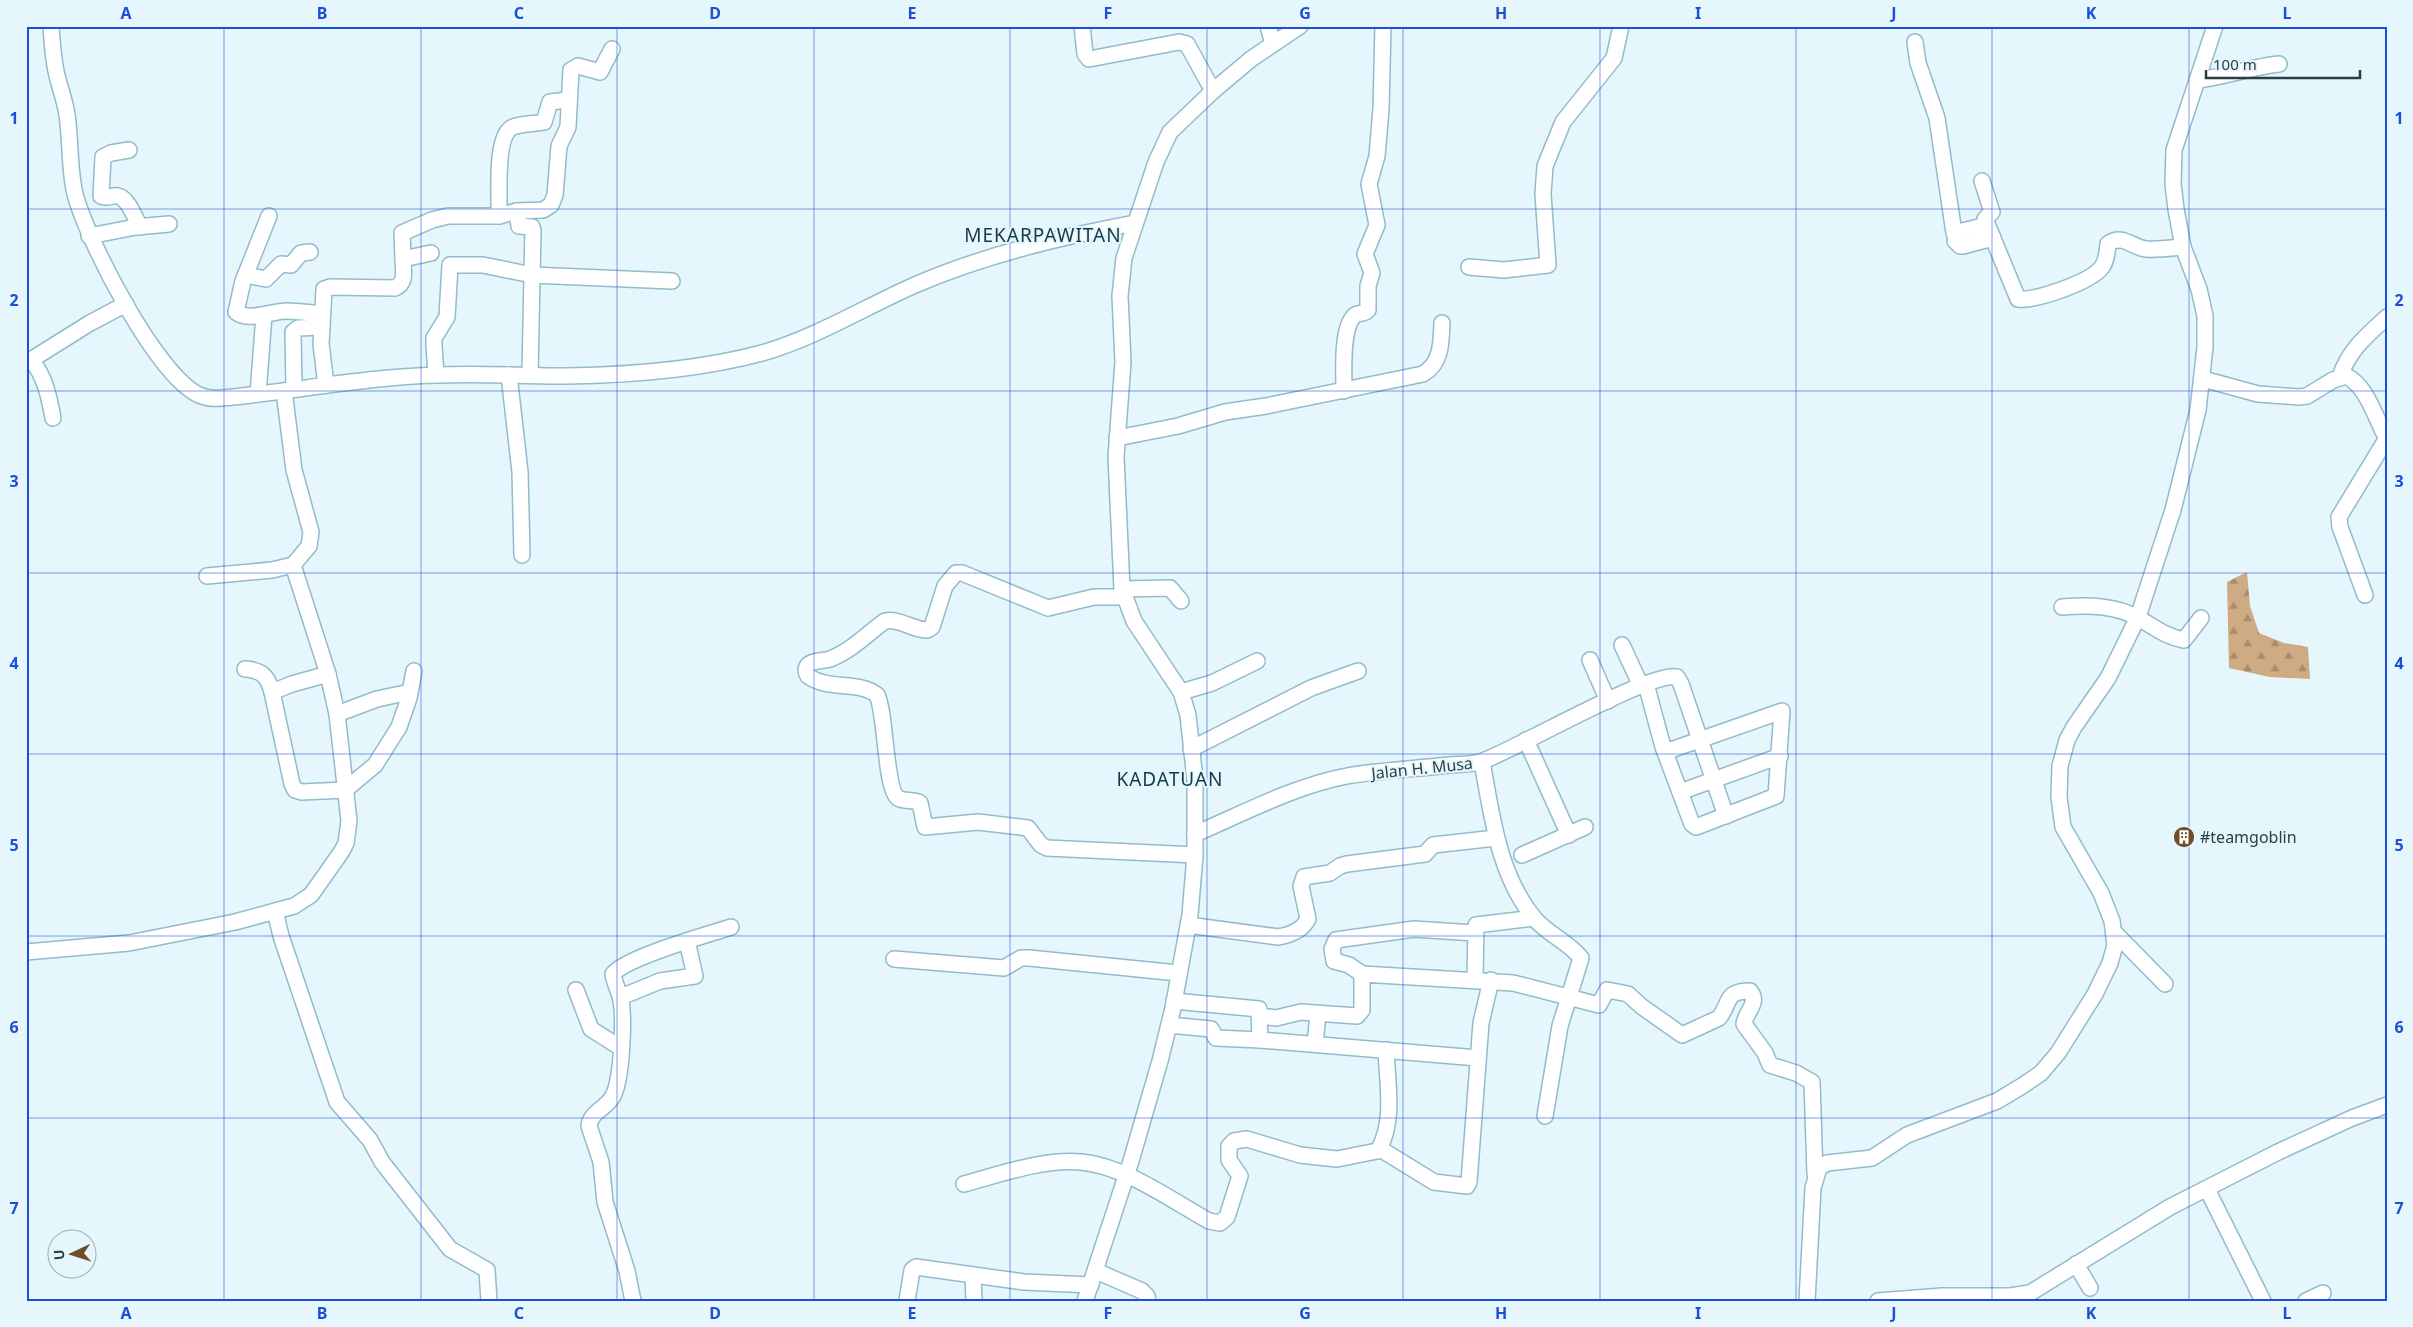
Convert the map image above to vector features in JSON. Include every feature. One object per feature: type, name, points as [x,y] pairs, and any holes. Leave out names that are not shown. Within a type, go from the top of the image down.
[{"type":"street","points":[[51,26],[56,71],[67,115],[75,194],[89,236],[126,304],[165,362],[189,388],[198,394],[216,398],[436,374],[530,376],[616,374],[676,369],[763,352],[803,338],[916,284],[963,266],[1067,238],[1135,223]]},
{"type":"street","points":[[1082,26],[1085,54],[1089,58],[1179,42],[1187,44],[1213,91]]},
{"type":"street","points":[[1268,26],[1273,44]]},
{"type":"street","points":[[1085,1301],[1126,1175],[1169,1025],[1188,925],[1196,855],[1194,780],[1188,715],[1181,692],[1134,621],[1124,593],[1117,438],[1121,410],[1123,362],[1120,280],[1124,258],[1135,223],[1166,138],[1177,124],[1213,91],[1273,44],[1300,26]]},
{"type":"street","points":[[1344,391],[1344,350],[1349,323],[1354,316],[1365,313],[1368,310],[1368,286],[1372,273],[1365,254],[1377,225],[1369,184],[1377,156],[1382,109],[1383,26]]},
{"type":"street","points":[[1469,267],[1504,270],[1548,265],[1543,194],[1545,166],[1563,122],[1614,58],[1622,26]]},
{"type":"street","points":[[1815,1174],[1819,1168],[1827,1163],[1872,1158],[1907,1135],[1997,1101],[2041,1073],[2058,1053],[2095,994],[2110,963],[2116,945],[2115,933],[2101,893],[2063,827],[2059,798],[2060,766],[2067,740],[2074,726],[2108,678],[2138,617],[2173,510],[2189,449],[2203,379],[2205,316],[2199,289],[2183,247],[2173,184],[2174,150],[2215,26]]},
{"type":"street","points":[[1915,42],[1918,63],[1937,118],[1954,233],[1990,231]]},
{"type":"street","points":[[326,386],[322,320],[323,291],[326,288],[395,288],[400,286],[404,280],[401,235],[407,230],[448,216],[500,216],[517,211],[543,210],[553,202],[559,146],[568,127],[568,100],[573,68],[578,66],[600,72],[612,49]]},
{"type":"street","points":[[2197,80],[2221,77],[2255,66],[2279,64]]},
{"type":"street","points":[[500,216],[500,150],[505,134],[514,126],[544,122],[550,102],[568,100]]},
{"type":"street","points":[[129,150],[104,156],[101,196],[105,198],[117,196],[123,199],[140,227]]},
{"type":"street","points":[[1982,181],[1992,212],[1985,218],[2016,298],[2021,300],[2058,290],[2097,272],[2105,260],[2108,244],[2112,241],[2128,240],[2144,249],[2183,247]]},
{"type":"street","points":[[517,211],[519,226],[532,228],[533,230],[530,376]]},
{"type":"street","points":[[268,216],[246,275],[236,312],[240,315],[264,315],[287,311],[322,320]]},
{"type":"street","points":[[89,236],[169,224]]},
{"type":"street","points":[[1955,240],[1960,246],[1963,246],[1990,231]]},
{"type":"street","points":[[246,275],[266,279],[281,264],[291,265],[302,253],[310,252]]},
{"type":"street","points":[[403,259],[431,253]]},
{"type":"street","points":[[436,374],[434,338],[447,316],[450,265],[483,265],[532,275],[672,281]]},
{"type":"street","points":[[53,418],[46,385],[40,371],[29,361],[126,304]]},
{"type":"street","points":[[258,394],[264,315]]},
{"type":"street","points":[[2340,377],[2346,359],[2360,342],[2387,317]]},
{"type":"street","points":[[207,576],[272,570],[294,565],[308,546],[311,532],[294,470],[289,390],[293,332],[298,328],[322,320]]},
{"type":"street","points":[[1117,438],[1178,426],[1225,412],[1344,391],[1423,374],[1430,370],[1438,359],[1442,323]]},
{"type":"street","points":[[508,375],[520,472],[522,555]]},
{"type":"street","points":[[2203,379],[2258,394],[2299,396],[2308,396],[2340,377],[2346,376],[2356,384],[2387,438],[2339,517],[2340,527],[2365,595]]},
{"type":"street","points":[[26,952],[129,943],[275,912],[306,899],[342,851],[348,834],[349,822],[337,714],[328,674],[294,565]]},
{"type":"street","points":[[1181,601],[1170,588],[1094,597],[1048,608],[962,573],[956,573],[950,577],[945,586],[932,627],[927,630],[912,629],[891,620],[885,622],[840,654],[808,666],[806,671],[808,676],[823,683],[865,687],[877,695],[888,769],[895,795],[900,799],[920,803],[925,827],[982,823],[1028,828],[1041,845],[1047,848],[1196,855]]},
{"type":"street","points":[[2062,607],[2089,604],[2105,606],[2138,617],[2169,635],[2184,640],[2200,618]]},
{"type":"street","points":[[1622,645],[1644,685],[1665,752],[1694,827],[1776,796],[1782,711],[1665,752]]},
{"type":"street","points":[[1590,660],[1608,701]]},
{"type":"street","points":[[1181,692],[1212,684],[1257,661]]},
{"type":"street","points":[[245,669],[264,674],[270,684],[292,784],[295,790],[309,793],[345,790],[375,765],[385,753],[399,727],[410,692],[414,671]]},
{"type":"street","points":[[1191,750],[1312,688],[1358,671]]},
{"type":"street","points":[[272,692],[328,674]]},
{"type":"street","name":"Jalan H. Musa","points":[[1195,834],[1306,788],[1346,776],[1482,762],[1608,701],[1644,685],[1672,676],[1677,677],[1681,684],[1700,740]]},
{"type":"street","points":[[337,714],[377,698],[410,692]]},
{"type":"street","points":[[1526,740],[1569,835]]},
{"type":"street","points":[[1700,740],[1712,780],[1726,816]]},
{"type":"street","points":[[1680,792],[1780,756]]},
{"type":"street","points":[[1482,762],[1496,838],[1512,880],[1534,918],[1581,958],[1560,1026],[1545,1116]]},
{"type":"street","points":[[1522,855],[1585,827]]},
{"type":"street","points":[[1188,925],[1278,937],[1288,935],[1299,930],[1308,919],[1301,886],[1304,877],[1330,873],[1340,866],[1347,864],[1425,854],[1434,845],[1496,838]]},
{"type":"street","points":[[275,912],[281,936],[338,1102],[370,1140],[382,1162],[450,1249],[487,1270],[489,1301]]},
{"type":"street","points":[[1475,979],[1475,933],[1478,923],[1534,918]]},
{"type":"street","points":[[634,1301],[628,1271],[604,1202],[601,1162],[589,1126],[591,1118],[613,1096],[621,1048],[623,1024],[620,997],[613,977],[614,972],[653,954],[731,927]]},
{"type":"street","points":[[1475,933],[1414,929],[1336,940],[1332,949],[1334,960],[1349,965],[1362,974],[1490,980],[1513,983],[1598,1004],[1607,990],[1627,993],[1682,1035],[1718,1019],[1729,998],[1745,991],[1753,995],[1753,1005],[1744,1024],[1765,1052],[1770,1065],[1796,1073],[1812,1082],[1815,1174],[1807,1301]]},
{"type":"street","points":[[2115,933],[2165,984]]},
{"type":"street","points":[[620,997],[660,981],[695,976],[687,941]]},
{"type":"street","points":[[653,954],[660,981]]},
{"type":"street","points":[[894,960],[1004,968],[1020,958],[1029,958],[1178,973]]},
{"type":"street","points":[[1260,1016],[1276,1018],[1301,1012],[1353,1017],[1360,1014],[1362,974]]},
{"type":"street","points":[[964,1184],[1020,1169],[1073,1162],[1097,1165],[1126,1175],[1209,1220],[1220,1223],[1227,1217],[1240,1176],[1229,1160],[1229,1146],[1234,1141],[1247,1139],[1300,1155],[1337,1159],[1379,1149],[1434,1182],[1467,1186],[1469,1182],[1481,1016],[1490,980]]},
{"type":"street","points":[[576,990],[591,1029],[621,1048]]},
{"type":"street","points":[[1174,1001],[1257,1008],[1260,1011],[1260,1040]]},
{"type":"street","points":[[1315,1044],[1318,1014]]},
{"type":"street","points":[[1169,1025],[1211,1029],[1216,1038],[1315,1044],[1478,1058]]},
{"type":"street","points":[[1379,1149],[1385,1137],[1388,1122],[1386,1050]]},
{"type":"street","points":[[1878,1301],[2019,1296],[2047,1284],[2133,1228],[2207,1189],[2318,1133],[2387,1104]]},
{"type":"street","points":[[2207,1189],[2262,1301]]},
{"type":"street","points":[[2076,1264],[2090,1288]]},
{"type":"street","points":[[907,1301],[914,1268],[1024,1282],[1094,1278],[1142,1291],[1147,1296],[1148,1301]]},
{"type":"street","points":[[973,1275],[974,1301]]},
{"type":"street","points":[[2306,1301],[2323,1293]]},
{"type":"green space","points":[[2247,572],[2250,606],[2259,633],[2284,643],[2308,647],[2310,679],[2270,677],[2229,668],[2227,582]]},
{"type":"place","name":"#teamgoblin","points":[[2184,837]]},
{"type":"district","name":"MEKARPAWITAN","points":[[1043,235]]},
{"type":"district","name":"KADATUAN","points":[[1170,779]]}]
